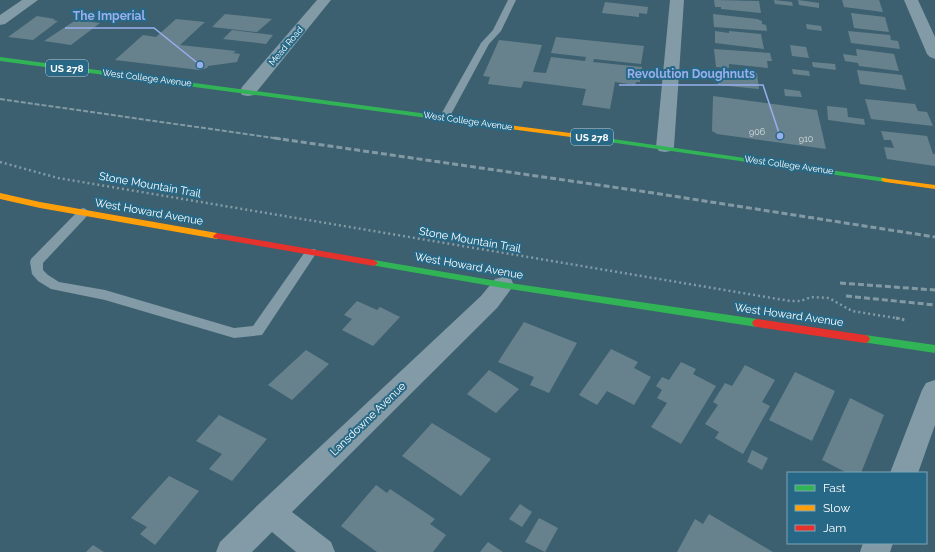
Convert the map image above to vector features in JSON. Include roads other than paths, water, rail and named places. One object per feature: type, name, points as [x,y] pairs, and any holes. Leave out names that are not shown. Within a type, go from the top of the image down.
[{"type":"main road","name":"West College Avenue","points":[[0,59],[664,147],[935,187]]},
{"type":"main road","name":"West Howard Avenue","points":[[0,196],[16,201],[503,285],[935,349]]},
{"type":"street","points":[[0,21],[31,0]]},
{"type":"street","name":"Mead Road","points":[[248,91],[324,0]]},
{"type":"street","points":[[664,147],[677,0]]},
{"type":"street","points":[[911,0],[935,54]]},
{"type":"street","name":"Lansdowne Avenue","points":[[230,552],[489,302],[503,285]]},
{"type":"street","points":[[904,472],[935,390]]},
{"type":"street","points":[[270,513],[320,552]]},
{"type":"lane","points":[[444,118],[485,43],[497,31],[512,0]]},
{"type":"lane","points":[[84,212],[36,262],[37,271],[43,278],[56,286],[105,295],[234,333],[257,331],[311,252]]},
{"type":"railway","points":[[0,99],[275,138]]},
{"type":"railway","points":[[275,138],[281,139]]},
{"type":"railway","points":[[275,138],[647,192],[935,237]]},
{"type":"railway","points":[[840,283],[935,290]]},
{"type":"railway","points":[[846,296],[935,305]]},
{"type":"place","name":"The Imperial","points":[[200,65]]},
{"type":"place","name":"Revolution Doughnuts","points":[[780,136]]}]
